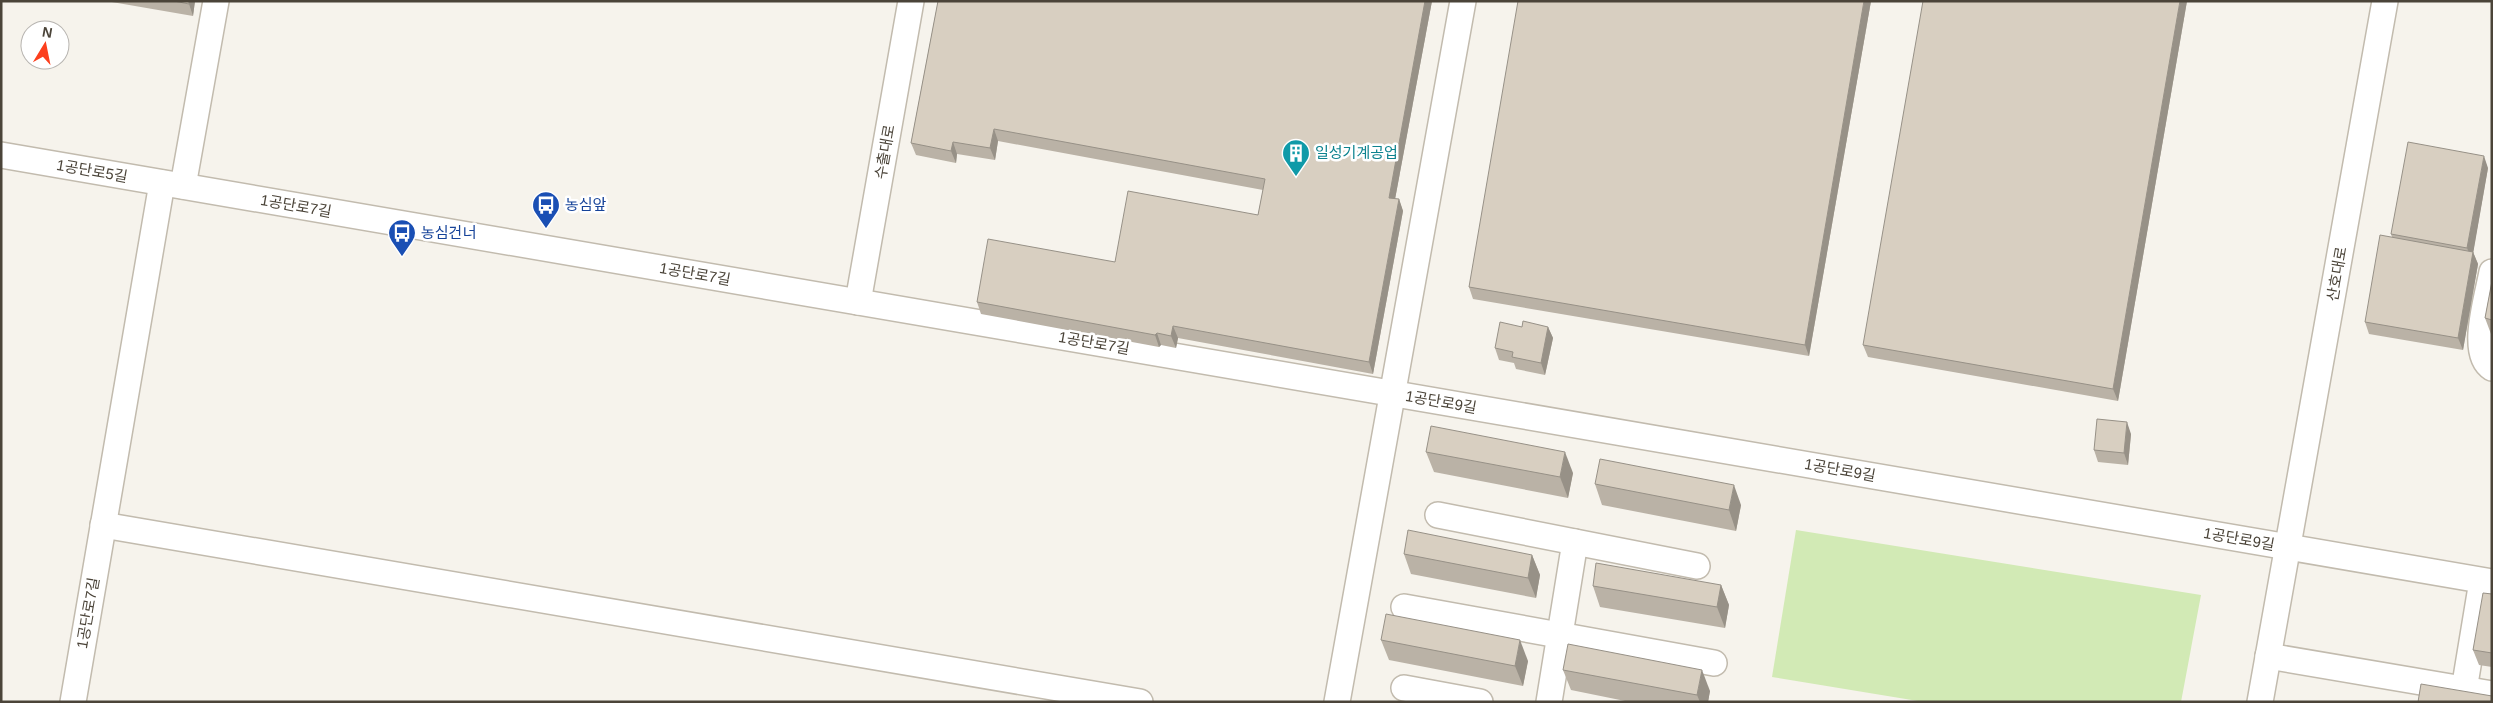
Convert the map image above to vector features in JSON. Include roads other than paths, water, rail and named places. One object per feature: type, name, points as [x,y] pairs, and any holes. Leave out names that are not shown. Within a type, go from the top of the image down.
[{"type":"street","name":"1공단로7길","points":[[73,702],[104,525],[173,184],[216,1]]},
{"type":"street","name":"수출대로","points":[[858,302],[911,1]]},
{"type":"street","name":"1공단로9길","points":[[1337,702],[1464,1]]},
{"type":"street","name":"산호대로","points":[[2260,702],[2385,1]]},
{"type":"street","name":"1공단로5길","points":[[1,155],[173,184]]},
{"type":"street","name":"1공단로7길","points":[[173,184],[1392,394]]},
{"type":"street","points":[[2492,272],[2480,341],[2480,354],[2486,365],[2492,368]]},
{"type":"street","name":"1공단로9길","points":[[1392,394],[2288,547]]},
{"type":"street","points":[[1438,515],[1697,566]]},
{"type":"street","points":[[104,525],[1140,702]]},
{"type":"street","points":[[1548,702],[1575,542]]},
{"type":"street","points":[[2288,547],[2487,581],[2464,690]]},
{"type":"street","points":[[1404,607],[1714,663]]},
{"type":"street","points":[[2268,656],[2492,694]]},
{"type":"street","points":[[1404,688],[1480,702]]},
{"type":"place","name":"일성기계공업","points":[[1296,177]]},
{"type":"place","name":"농심앞","points":[[546,229]]},
{"type":"place","name":"농심건너","points":[[402,257]]}]
